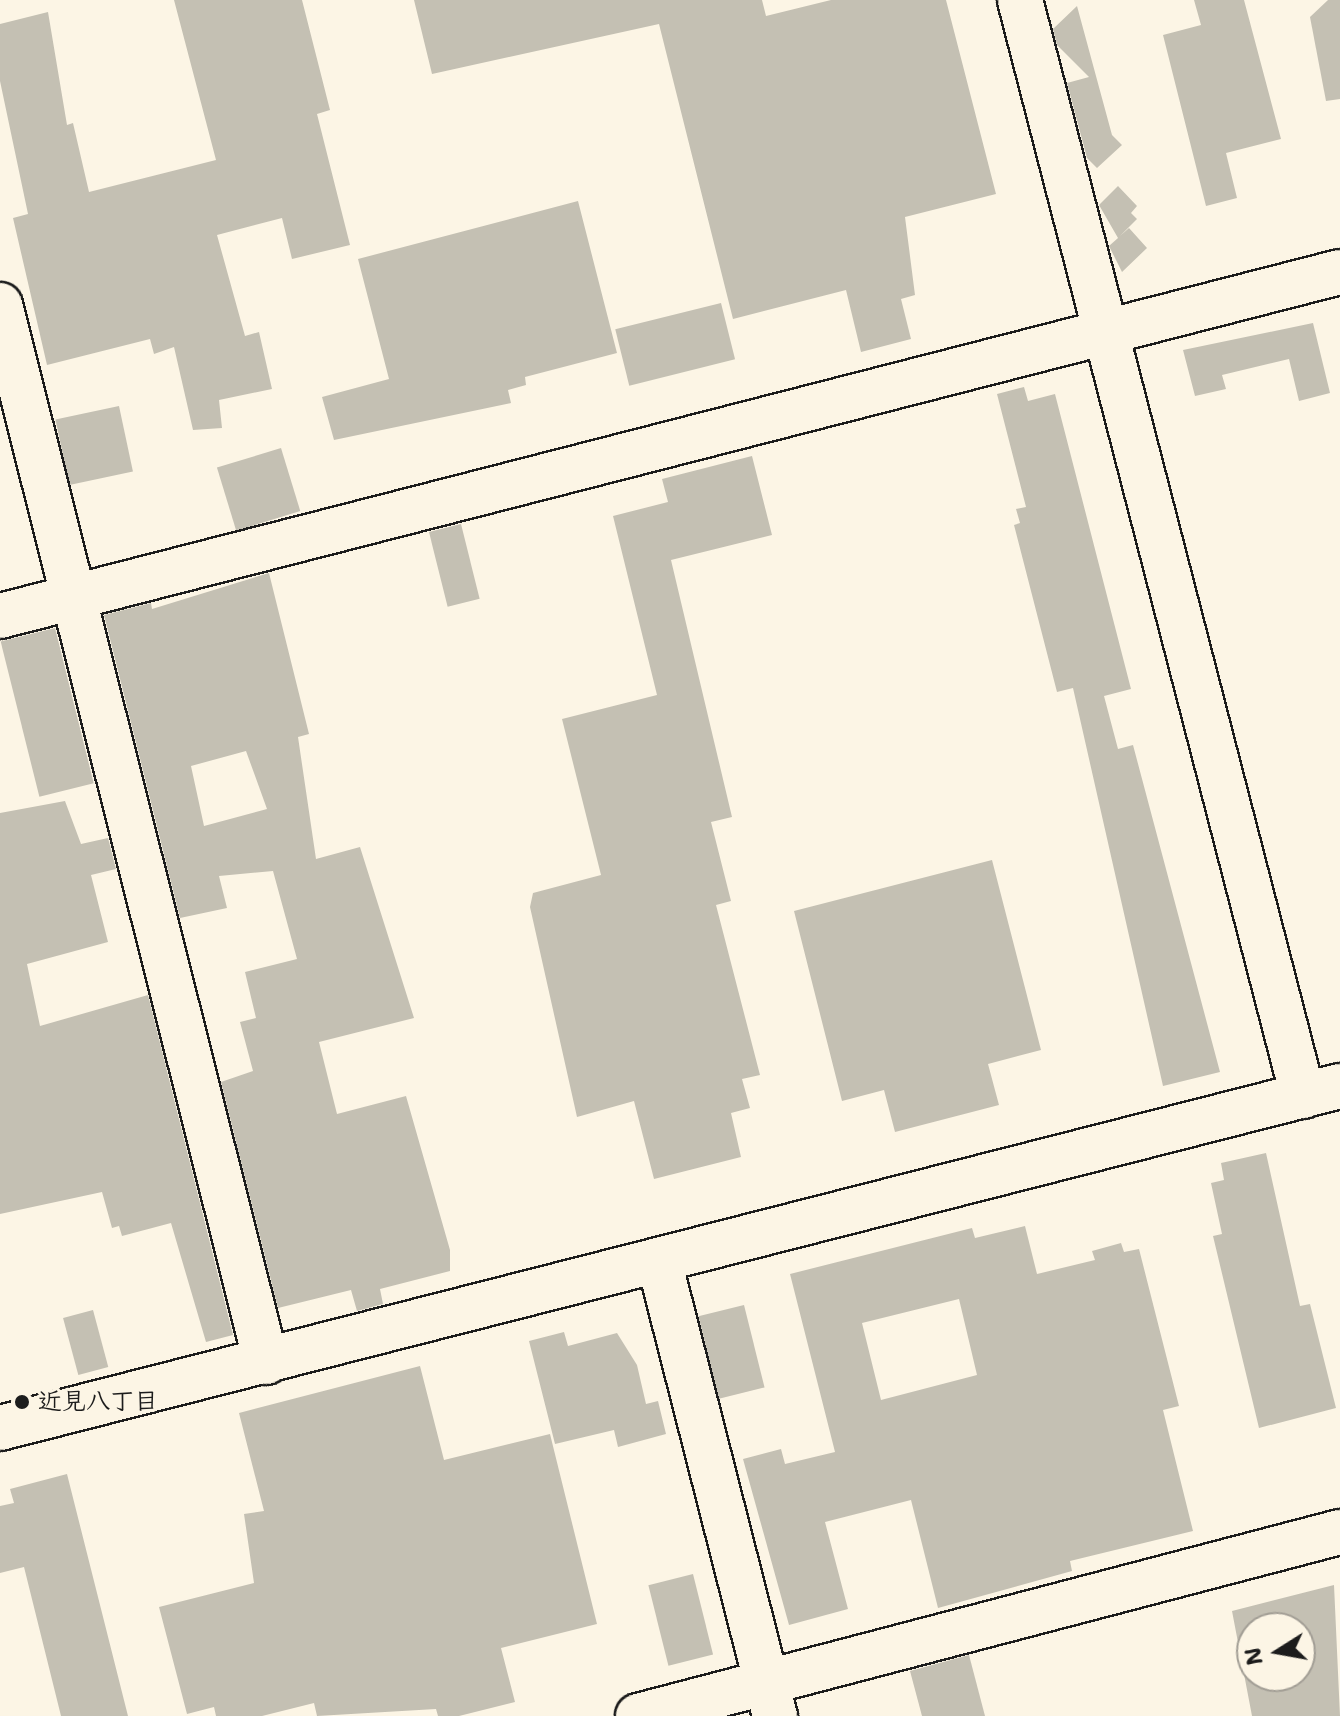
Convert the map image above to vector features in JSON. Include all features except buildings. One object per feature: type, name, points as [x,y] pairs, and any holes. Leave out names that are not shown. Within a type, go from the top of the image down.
[{"type":"street","points":[[0,1428],[1322,1091],[1106,332],[1020,0]]},
{"type":"street","points":[[0,616],[1340,272]]},
{"type":"street","points":[[0,305],[266,1362]]},
{"type":"street","points":[[659,1261],[771,1700]]},
{"type":"street","points":[[638,1716],[771,1700],[1340,1532]]},
{"type":"place","name":"近見八丁目","points":[[22,1402]]}]
